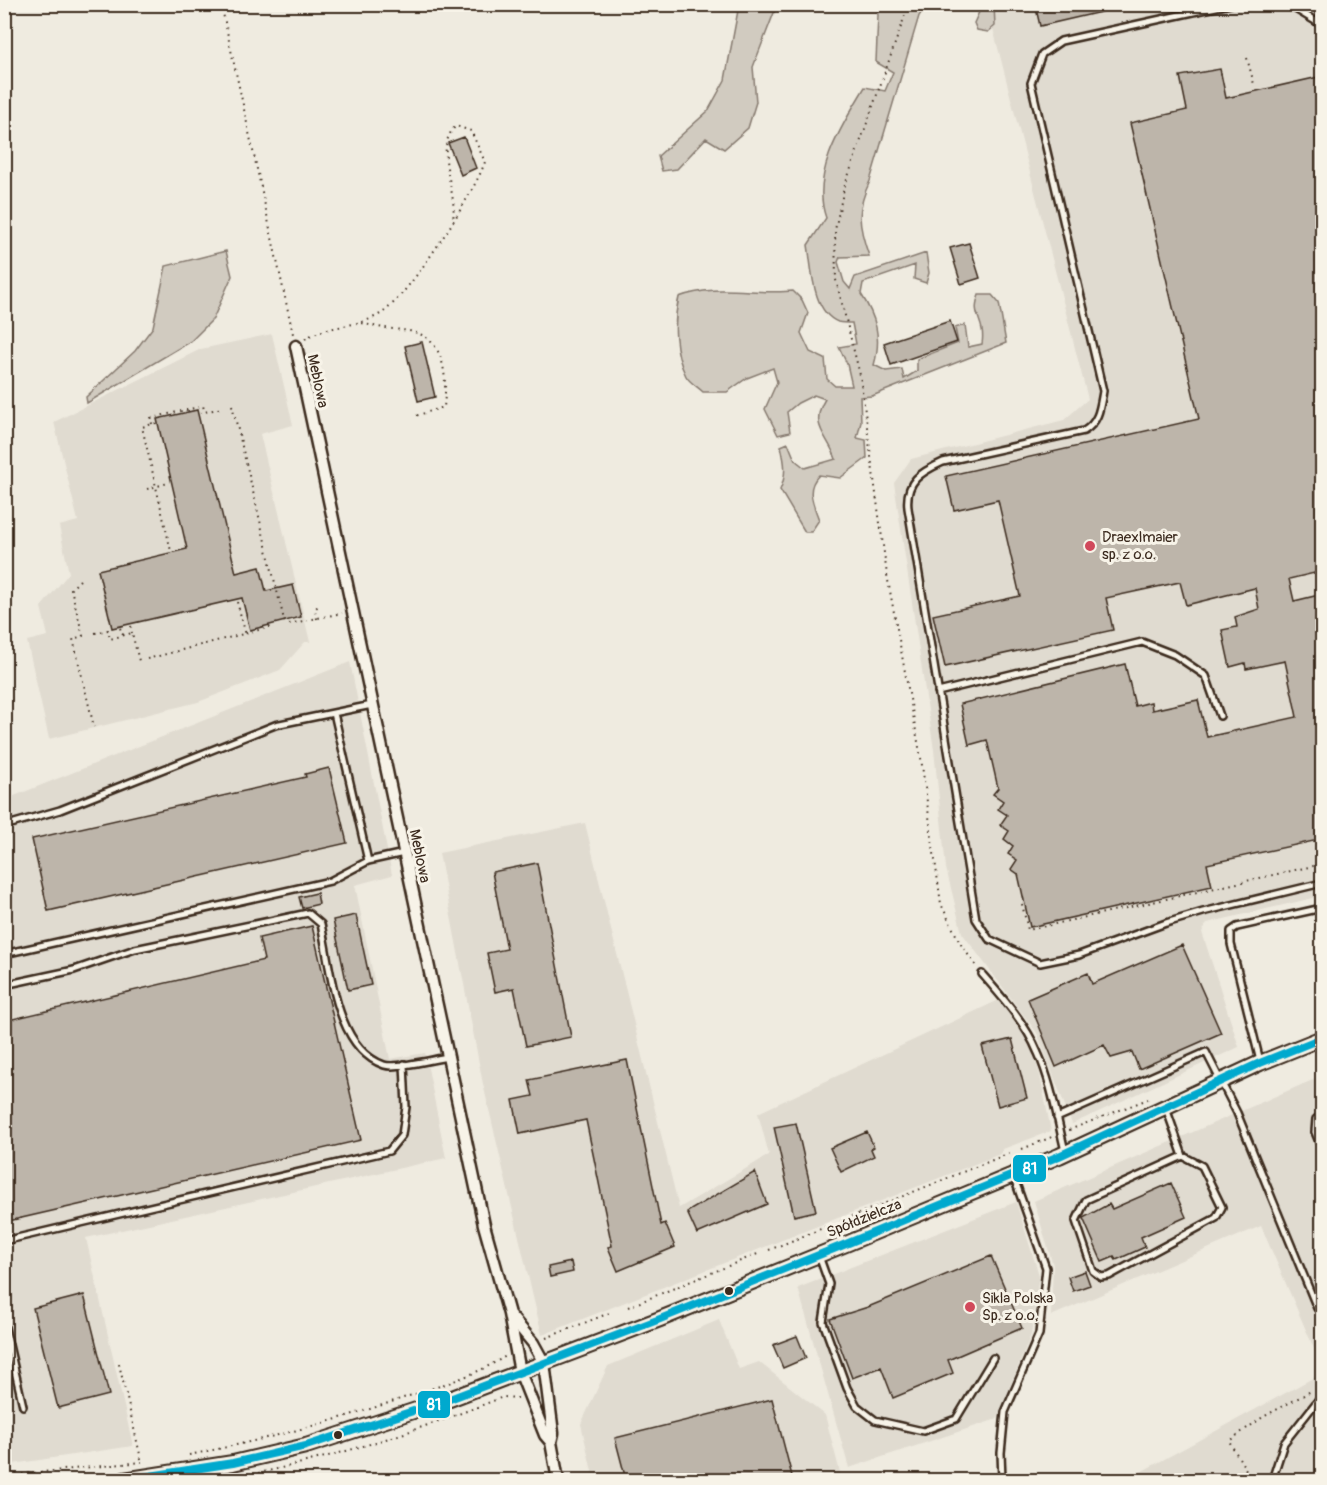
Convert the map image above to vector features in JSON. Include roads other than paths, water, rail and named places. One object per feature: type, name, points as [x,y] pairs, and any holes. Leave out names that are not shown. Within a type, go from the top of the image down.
[{"type":"street","name":"Meblowa","points":[[296,346],[484,1225],[508,1314],[520,1372]]},
{"type":"street","name":"Spółdzielcza","points":[[124,1480],[233,1463],[306,1446],[368,1427],[544,1364],[1066,1153],[1260,1063],[1323,1038]]},
{"type":"street","points":[[508,1314],[533,1344],[544,1364],[553,1433],[551,1442],[558,1480]]},
{"type":"street","points":[[520,1372],[551,1442]]},
{"type":"lane","points":[[1230,4],[1061,41],[1042,54],[1033,70],[1031,83],[1103,391],[1100,409],[1094,424],[1084,431],[943,462],[925,470],[912,480],[907,497],[908,508],[976,919],[989,939],[1040,963],[1079,956],[1194,915],[1323,883]]},
{"type":"lane","points":[[1287,4],[1323,25]]},
{"type":"lane","points":[[938,692],[1142,642],[1175,655],[1206,676],[1220,716]]},
{"type":"lane","points":[[4,826],[60,810],[275,725],[372,705]]},
{"type":"lane","points":[[334,713],[368,861]]},
{"type":"lane","points":[[4,954],[330,881],[368,861],[404,853]]},
{"type":"lane","points":[[1260,1063],[1231,944],[1231,931],[1237,927],[1323,908]]},
{"type":"lane","points":[[4,985],[74,970],[135,949],[308,913],[321,924],[345,1030],[362,1053],[386,1066],[448,1056]]},
{"type":"lane","points":[[982,974],[1010,1007],[1037,1051],[1047,1077],[1066,1153]]},
{"type":"lane","points":[[1057,1118],[1206,1053],[1237,1113],[1317,1308]]},
{"type":"lane","points":[[4,1240],[388,1151],[402,1135],[406,1107],[404,1064]]},
{"type":"lane","points":[[1165,1107],[1183,1156],[1202,1166],[1222,1207],[1216,1218],[1109,1276],[1101,1277],[1093,1270],[1076,1221],[1086,1200],[1183,1156]]},
{"type":"lane","points":[[1323,1116],[1316,1119],[1315,1132],[1323,1149]]},
{"type":"lane","points":[[1002,1480],[1001,1430],[1005,1412],[1039,1334],[1046,1268],[1013,1174]]},
{"type":"lane","points":[[818,1255],[830,1284],[823,1322],[847,1388],[857,1406],[875,1420],[922,1431],[956,1419],[993,1359]]},
{"type":"lane","points":[[4,1323],[23,1406]]},
{"type":"lane","points":[[1266,1480],[1275,1479],[1284,1443],[1322,1396]]},
{"type":"place","name":"Draexlmaier sp. z o.o.","points":[[1090,546]]},
{"type":"place","name":"Sikla Polska Sp. z o.o.","points":[[970,1307]]}]
